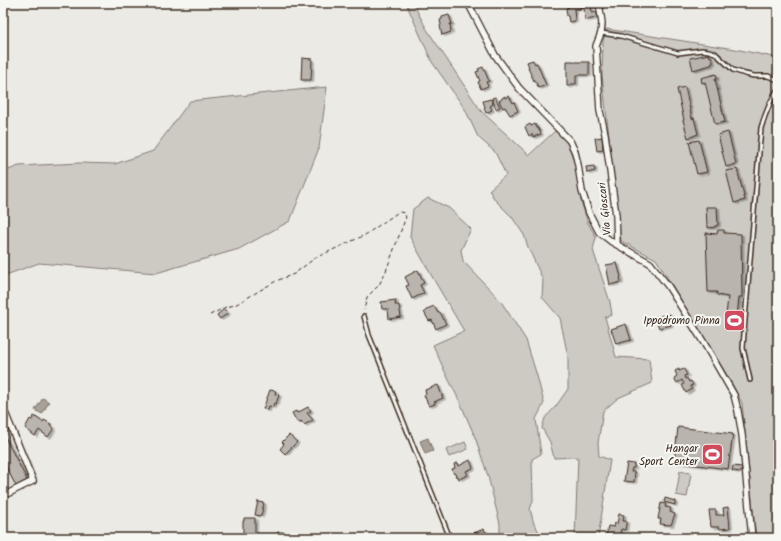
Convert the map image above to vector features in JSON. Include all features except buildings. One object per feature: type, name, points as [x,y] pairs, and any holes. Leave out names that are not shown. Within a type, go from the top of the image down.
[{"type":"street","points":[[468,3],[495,55],[519,88],[570,142],[575,152],[582,191],[589,213],[599,232],[617,244]]},
{"type":"street","name":"Via Gioscari","points":[[599,3],[602,22],[601,33],[596,46],[600,111],[606,140],[615,208],[617,244],[650,263],[658,272],[672,292],[734,395],[742,435],[752,538]]},
{"type":"street","points":[[3,411],[33,481],[3,496]]},
{"type":"lane","points":[[601,33],[621,36],[678,53],[702,50],[709,51],[715,53],[733,70],[754,76],[768,76],[778,80]]},
{"type":"lane","points":[[750,380],[743,348],[761,128],[764,117],[778,89]]},
{"type":"lane","points":[[364,316],[369,335],[450,538]]},
{"type":"path","points":[[210,315],[226,306],[235,305],[276,281],[294,274],[315,258],[365,235],[397,213],[404,213],[406,216],[386,271],[379,285],[367,297],[364,316]]},
{"type":"shaded area","points":[[406,3],[413,3],[426,28],[481,111],[529,155],[555,131],[567,143],[576,165],[581,201],[588,223],[596,237],[593,250],[610,302],[612,315],[605,317],[616,357],[649,359],[652,383],[618,398],[603,411],[598,443],[599,456],[610,460],[598,538],[575,538],[578,457],[554,458],[550,442],[542,428],[545,418],[568,389],[568,357],[560,318],[542,297],[543,280],[524,235],[512,217],[495,200],[489,190],[506,175],[495,152],[478,137],[465,109],[432,62]]},
{"type":"shaded area","name":"Ippodromo Pinna","points":[[606,29],[735,49],[778,58],[778,538],[756,538],[742,403],[730,380],[656,259],[621,241],[602,75],[603,41]]},
{"type":"shaded area","points":[[327,87],[319,148],[290,221],[239,249],[156,273],[39,263],[3,276],[3,172],[19,166],[80,163],[115,164],[153,151],[190,101]]},
{"type":"shaded area","points":[[428,198],[449,208],[471,229],[461,250],[463,261],[500,300],[526,340],[544,403],[536,419],[541,454],[532,459],[533,501],[530,509],[534,524],[543,538],[500,538],[500,524],[488,476],[475,437],[433,345],[464,331],[410,237],[413,209]]},
{"type":"shaded area","points":[[43,398],[49,402],[42,414],[35,410]]},
{"type":"shaded area","points":[[3,409],[15,425],[39,481],[3,501]]},
{"type":"shaded area","points":[[428,438],[433,451],[425,454],[420,441]]},
{"type":"shaded area","points":[[465,442],[468,449],[449,457],[446,450]]},
{"type":"shaded area","points":[[680,471],[691,473],[687,497],[676,495]]},
{"type":"place","name":"Ippodromo Pinna","points":[[735,320]]},
{"type":"place","name":"Hangar Sport Center","points":[[713,454]]}]
